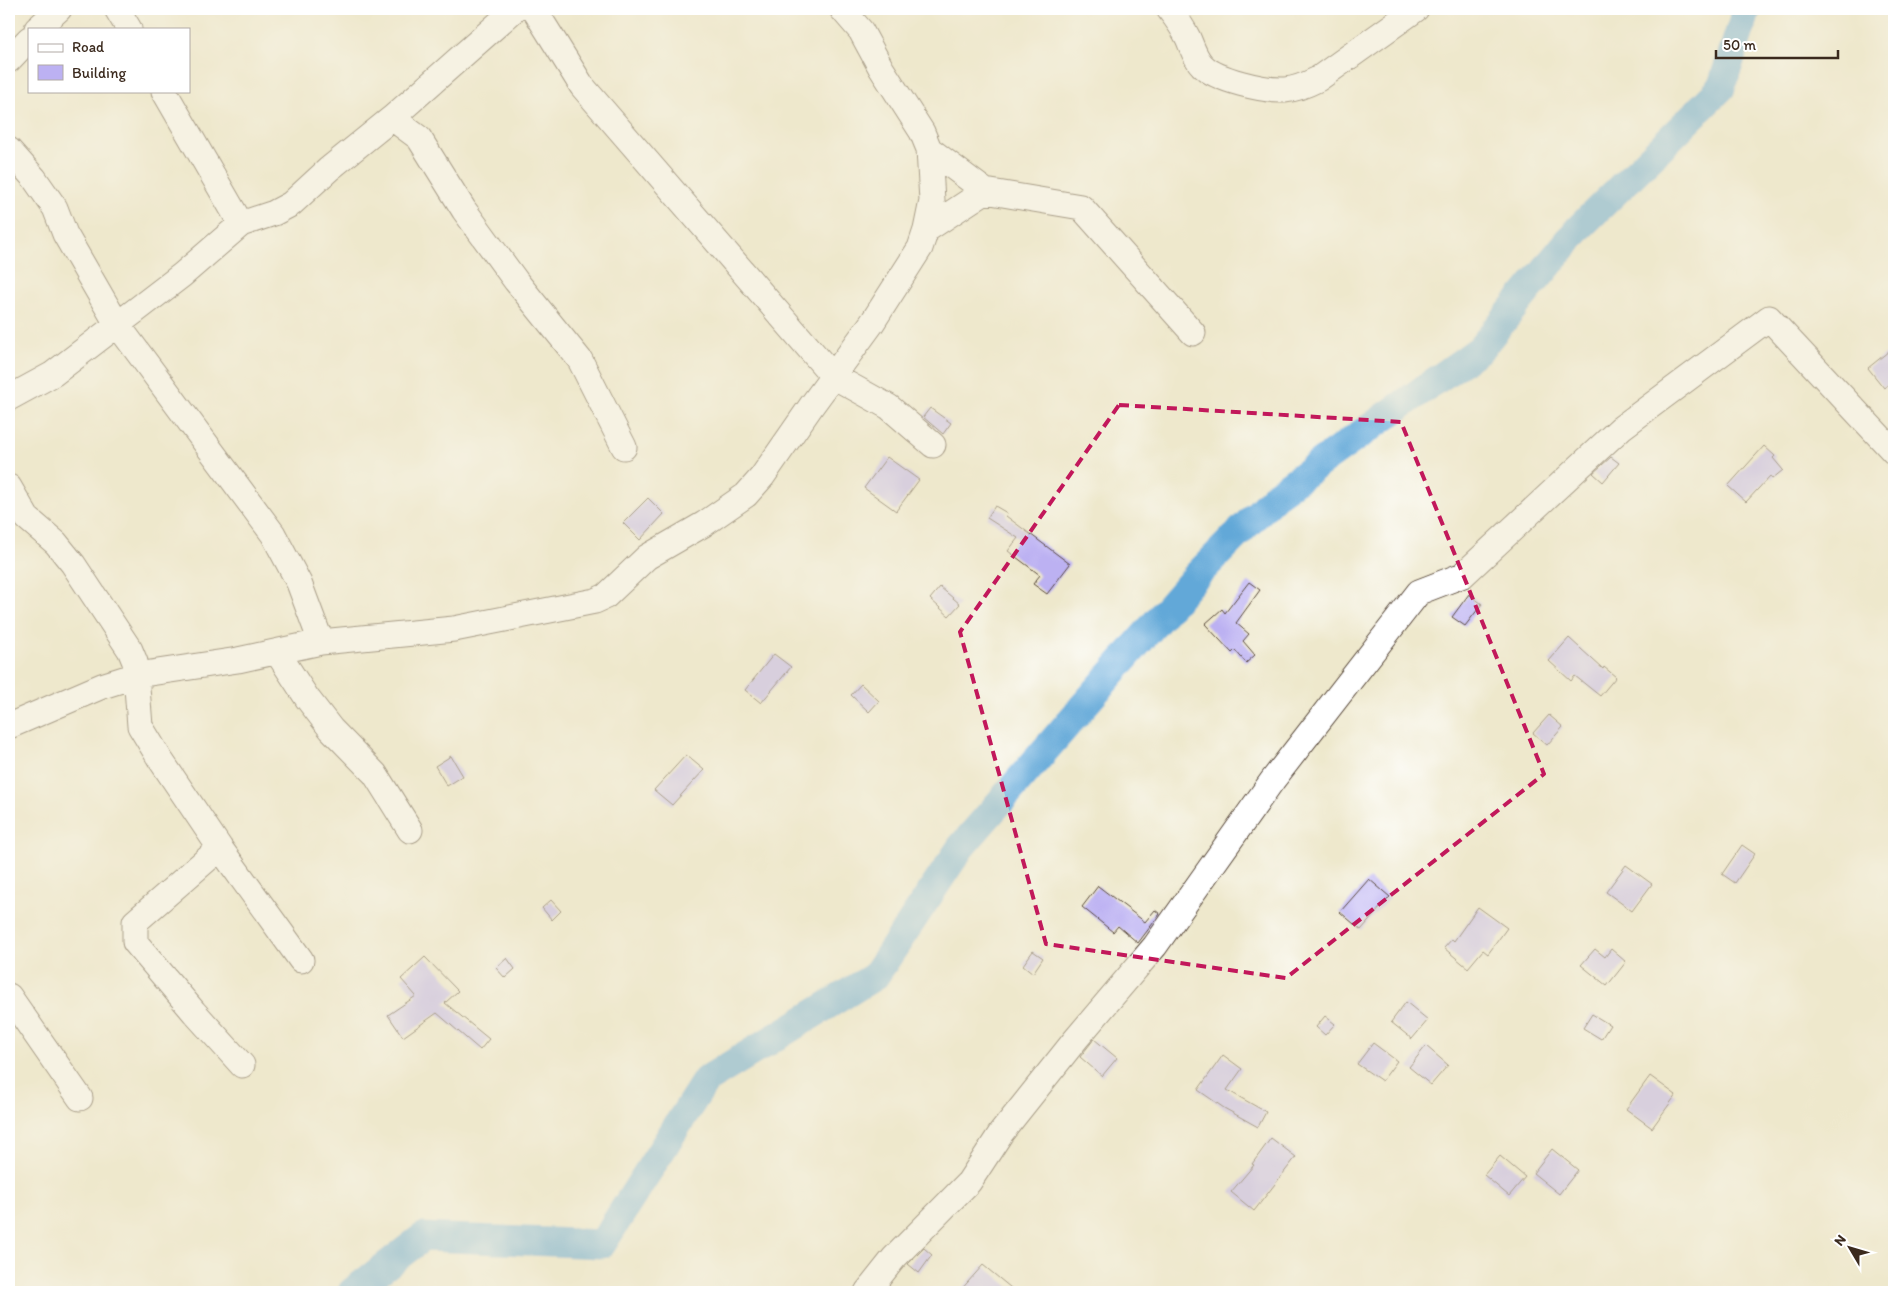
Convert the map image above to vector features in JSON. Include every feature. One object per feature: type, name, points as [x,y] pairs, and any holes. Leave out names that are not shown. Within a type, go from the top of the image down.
[{"type":"street","points":[[38,28],[59,9]]},
{"type":"street","points":[[117,9],[128,28]]},
{"type":"street","points":[[9,398],[53,374],[182,275],[241,224],[274,213],[291,204],[515,9]]},
{"type":"street","points":[[534,9],[582,86],[833,376],[889,407],[933,445]]},
{"type":"street","points":[[9,726],[102,686],[137,675],[238,660],[321,642],[454,629],[595,601],[606,596],[647,557],[704,524],[746,495],[762,477],[909,267],[920,248],[932,200],[929,149],[922,132],[881,68],[864,20],[842,9]]},
{"type":"street","points":[[1170,9],[1202,65],[1213,73],[1229,80],[1252,86],[1285,90],[1302,86],[1318,79],[1416,9]]},
{"type":"street","points":[[9,60],[28,40]]},
{"type":"street","points":[[165,92],[241,224]]},
{"type":"street","points":[[392,118],[418,138],[464,210],[516,281],[580,360],[624,446]]},
{"type":"street","points":[[929,149],[985,190],[1081,207],[1193,333]]},
{"type":"street","points":[[9,150],[34,178],[55,208],[65,234],[117,324],[273,534],[299,583],[321,642]]},
{"type":"street","points":[[926,230],[985,190]]},
{"type":"street","points":[[867,1292],[894,1258],[969,1182],[1001,1133],[1076,1039],[1155,946],[1272,781],[1419,592],[1463,575],[1621,428],[1769,318],[1894,452]]},
{"type":"street","points":[[9,487],[27,518],[56,543],[73,564],[130,650],[135,662],[137,675],[140,726],[220,848],[301,960]]},
{"type":"street","points":[[277,652],[307,698],[331,729],[375,774],[410,830]]},
{"type":"street","points":[[220,848],[135,922],[135,942],[194,1012],[242,1064]]},
{"type":"street","points":[[9,996],[80,1098]]},
{"type":"highlighted area","points":[[1119,405],[1401,422],[1544,774],[1286,978],[1046,944],[960,632]]},
{"type":"building","points":[[1894,347],[1894,380],[1884,388],[1868,368]]},
{"type":"building","points":[[930,408],[951,423],[943,434],[923,417]]},
{"type":"building","points":[[1764,446],[1775,456],[1773,458],[1783,470],[1772,479],[1770,476],[1746,502],[1728,486]]},
{"type":"building","points":[[887,457],[919,480],[896,511],[864,488]]},
{"type":"building","points":[[1611,457],[1619,463],[1603,482],[1593,473]]},
{"type":"building","points":[[648,498],[664,514],[640,540],[623,523]]},
{"type":"building","points":[[995,506],[1007,513],[1006,516],[1070,564],[1047,594],[1033,584],[1040,575],[1008,551],[1018,538],[987,518]]},
{"type":"building","points":[[1249,582],[1260,590],[1236,623],[1249,634],[1243,641],[1255,655],[1246,663],[1235,650],[1232,653],[1205,624],[1222,609],[1225,613]]},
{"type":"building","points":[[940,587],[960,604],[949,616],[930,599]]},
{"type":"building","points":[[1469,594],[1482,604],[1465,626],[1452,617]]},
{"type":"building","points":[[1569,638],[1603,669],[1604,667],[1616,677],[1600,696],[1575,676],[1571,681],[1549,661]]},
{"type":"building","points":[[774,654],[791,667],[761,703],[745,690]]},
{"type":"building","points":[[861,684],[879,701],[869,712],[851,695]]},
{"type":"building","points":[[1549,715],[1563,727],[1547,745],[1533,733]]},
{"type":"building","points":[[686,755],[704,770],[672,805],[654,790]]},
{"type":"building","points":[[451,756],[463,776],[447,786],[435,766]]},
{"type":"building","points":[[1742,845],[1755,854],[1735,883],[1722,874]]},
{"type":"building","points":[[1626,865],[1652,884],[1632,911],[1606,892]]},
{"type":"building","points":[[1369,879],[1390,897],[1361,930],[1340,912]]},
{"type":"building","points":[[1098,886],[1145,922],[1155,910],[1160,914],[1138,943],[1118,926],[1113,932],[1082,907]]},
{"type":"building","points":[[551,900],[561,911],[552,920],[542,908]]},
{"type":"building","points":[[1478,907],[1507,928],[1488,954],[1483,950],[1468,968],[1444,948],[1452,939],[1454,941]]},
{"type":"building","points":[[1595,949],[1605,957],[1611,949],[1626,962],[1607,986],[1581,965]]},
{"type":"building","points":[[1033,951],[1043,958],[1033,973],[1023,965]]},
{"type":"building","points":[[425,957],[458,991],[445,1003],[489,1039],[480,1050],[437,1013],[403,1037],[388,1015],[416,996],[401,979]]},
{"type":"building","points":[[507,958],[515,969],[505,978],[496,968]]},
{"type":"building","points":[[1406,1002],[1428,1020],[1412,1039],[1391,1022]]},
{"type":"building","points":[[1592,1014],[1610,1025],[1601,1039],[1583,1028]]},
{"type":"building","points":[[1325,1016],[1335,1024],[1325,1035],[1316,1027]]},
{"type":"building","points":[[1094,1039],[1117,1058],[1102,1076],[1080,1057]]},
{"type":"building","points":[[1373,1043],[1397,1061],[1382,1081],[1357,1064]]},
{"type":"building","points":[[1426,1046],[1448,1065],[1431,1085],[1409,1067]]},
{"type":"building","points":[[1223,1055],[1242,1069],[1227,1090],[1266,1112],[1258,1127],[1224,1108],[1198,1090]]},
{"type":"building","points":[[1650,1076],[1676,1095],[1652,1128],[1626,1109]]},
{"type":"building","points":[[1271,1138],[1296,1157],[1254,1211],[1231,1192],[1254,1165],[1252,1164]]},
{"type":"building","points":[[1552,1149],[1578,1170],[1559,1194],[1533,1173]]},
{"type":"building","points":[[1500,1156],[1525,1177],[1509,1196],[1484,1175]]},
{"type":"building","points":[[924,1248],[932,1255],[919,1273],[908,1264]]},
{"type":"building","points":[[983,1265],[1016,1292],[959,1292]]},
{"type":"waterway","points":[[352,1292],[423,1237],[602,1244],[706,1080],[875,976],[961,847],[1197,575],[1278,493],[1480,349],[1579,228],[1721,88],[1747,9]]}]
